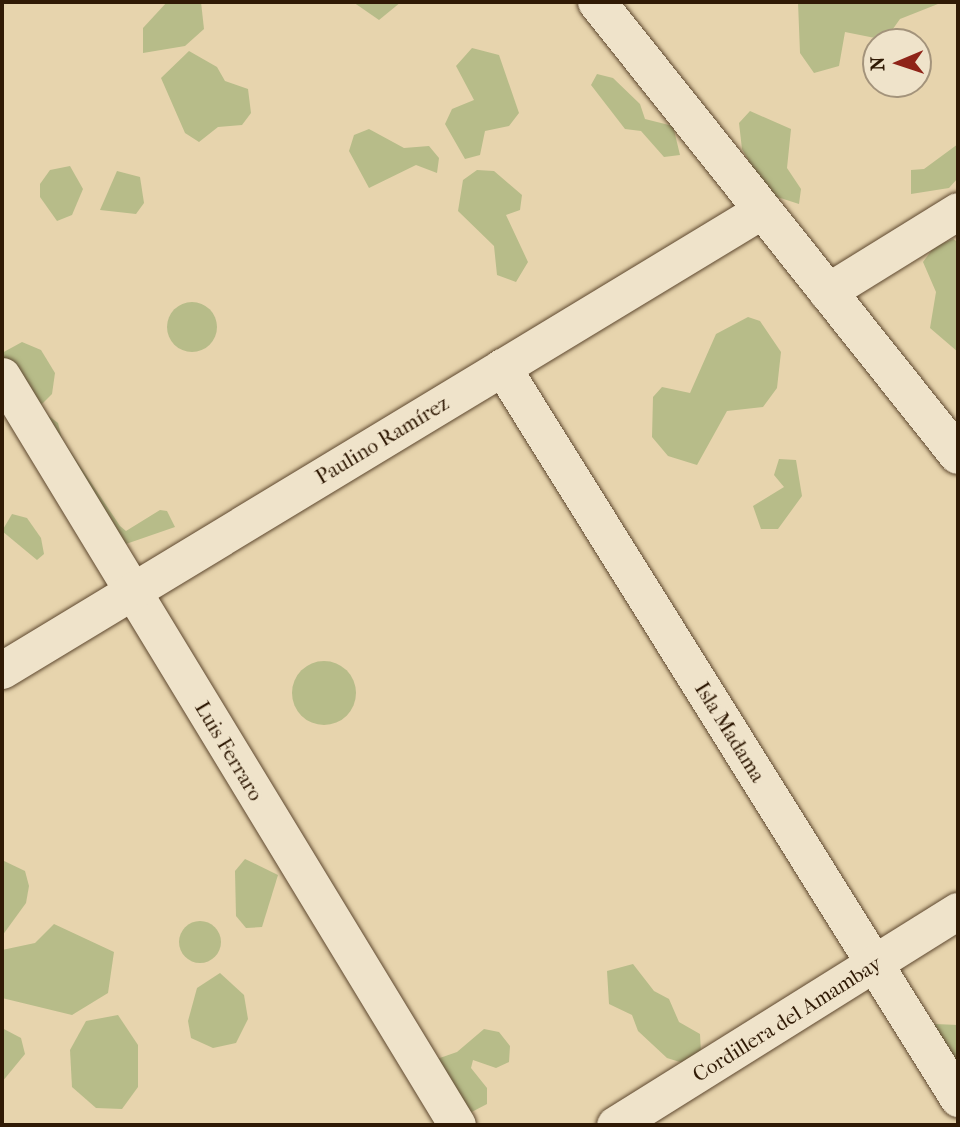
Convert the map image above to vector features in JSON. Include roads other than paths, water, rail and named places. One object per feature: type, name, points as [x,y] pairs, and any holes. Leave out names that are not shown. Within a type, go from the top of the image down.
[{"type":"main road","points":[[597,2],[958,455]]},
{"type":"street","name":"Paulino Ramírez","points":[[2,670],[762,210]]},
{"type":"street","points":[[827,292],[958,211]]},
{"type":"street","name":"Isla Madama","points":[[502,368],[958,1098]]},
{"type":"street","name":"Luis Ferraro","points":[[2,376],[457,1125]]},
{"type":"street","name":"Cordillera del Amambay","points":[[615,1125],[958,911]]}]
